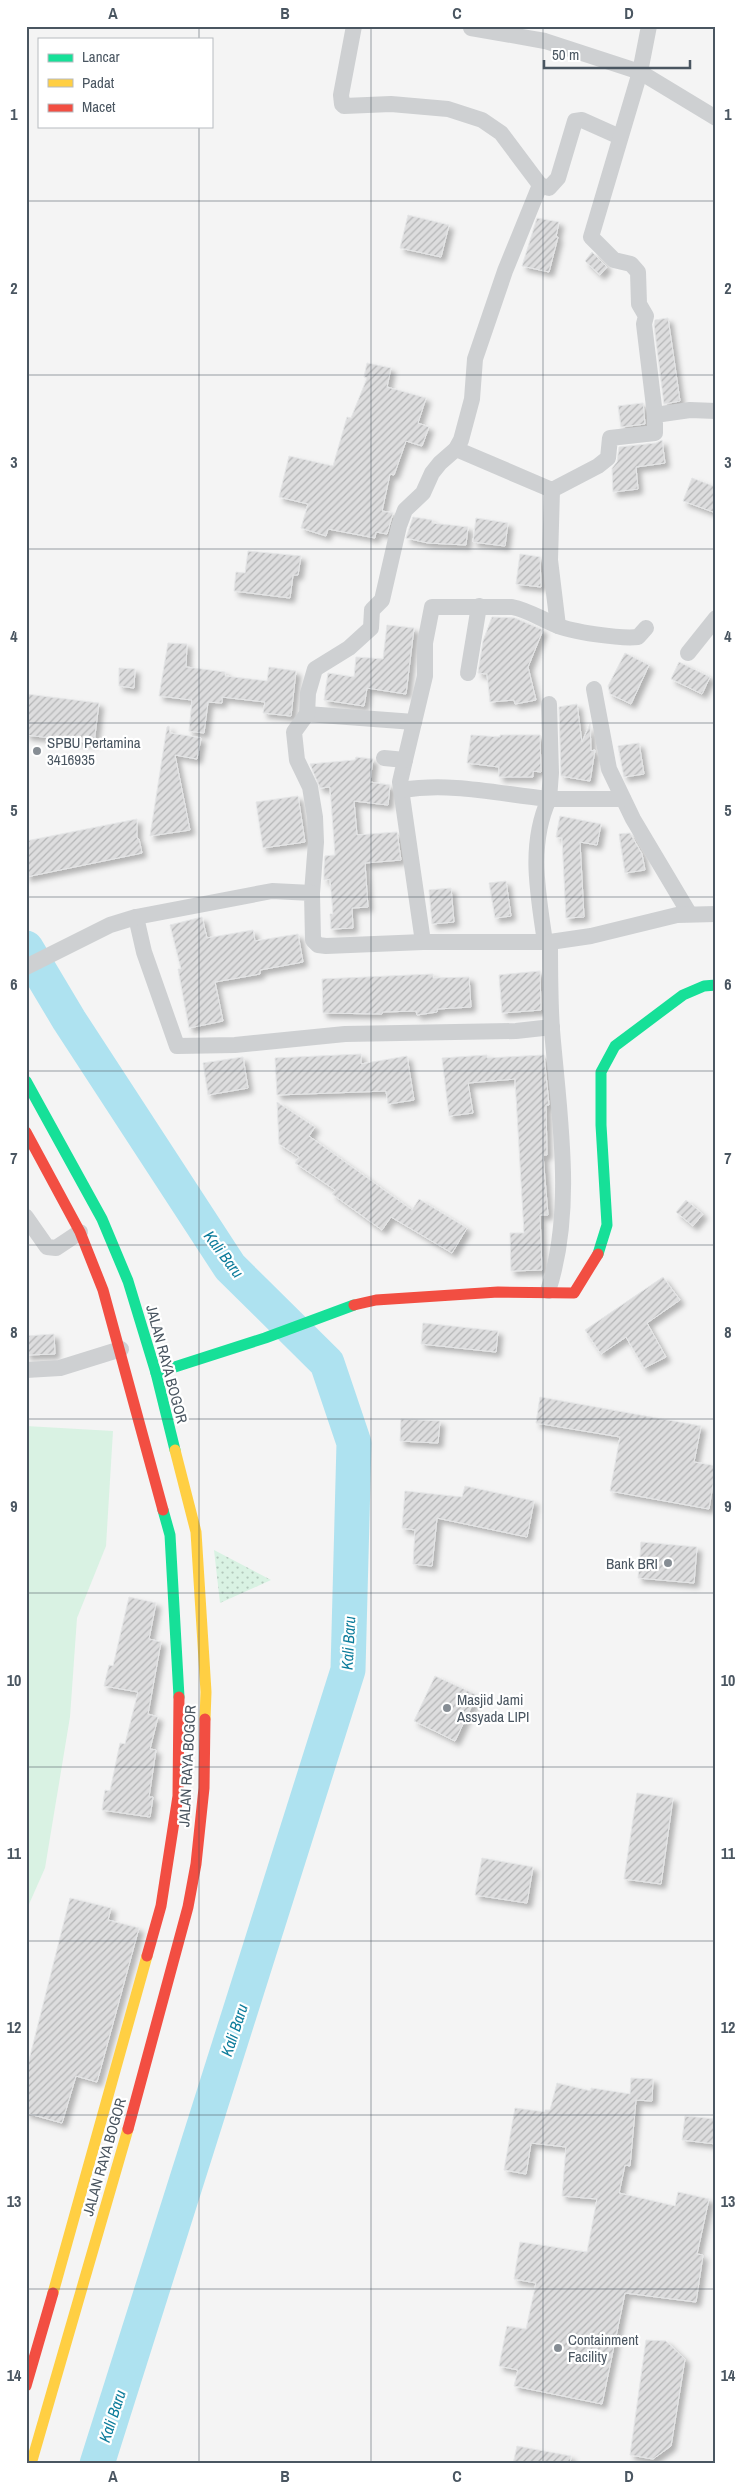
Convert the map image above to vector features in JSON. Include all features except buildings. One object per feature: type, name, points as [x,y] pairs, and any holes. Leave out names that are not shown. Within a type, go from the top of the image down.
[{"type":"main road","points":[[156,1373],[265,1338],[342,1308],[376,1300],[498,1292],[548,1291],[574,1293],[598,1253],[606,1230],[601,1072],[606,1061],[615,1046],[683,995],[704,986],[716,984]]},
{"type":"main road","name":"JALAN RAYA BOGOR","points":[[26,1081],[102,1219],[128,1281],[156,1373],[196,1532],[206,1692],[204,1788],[198,1845],[188,1907],[120,2158],[31,2464]]},
{"type":"main road","name":"JALAN RAYA BOGOR","points":[[26,1132],[80,1232],[103,1290],[121,1349],[170,1535],[179,1683],[178,1796],[161,1906],[95,2150],[26,2386]]},
{"type":"street","points":[[354,26],[341,95],[344,106],[391,104],[448,109],[482,120],[501,133],[540,185],[549,188],[556,182],[578,120],[620,137]]},
{"type":"street","points":[[552,490],[598,466],[608,458],[610,438],[654,432],[655,415],[644,324],[646,316],[639,304],[638,272],[631,264],[614,260],[591,237],[640,72],[649,26]]},
{"type":"street","points":[[471,28],[545,41],[640,72],[716,118]]},
{"type":"street","points":[[540,185],[505,271],[475,359],[472,399],[461,440],[456,449],[440,463],[423,494],[406,510],[399,526],[382,600],[372,610],[371,628],[349,648],[314,668],[308,693],[307,714],[294,732],[297,760],[310,787],[315,817],[316,842],[312,893],[313,940],[318,945],[423,942],[548,942],[591,936],[689,914],[716,914]]},
{"type":"street","points":[[655,415],[690,410],[716,411]]},
{"type":"street","points":[[456,449],[552,490]]},
{"type":"street","points":[[552,490],[550,560],[558,626]]},
{"type":"street","points":[[468,673],[479,606]]},
{"type":"street","points":[[423,942],[400,782],[425,676],[425,643],[432,607],[512,607],[522,609],[558,626],[630,638],[638,637],[646,628]]},
{"type":"street","points":[[688,653],[716,618]]},
{"type":"street","points":[[594,689],[609,769],[623,799],[689,914]]},
{"type":"street","points":[[548,1291],[561,1226],[562,1185],[548,942],[535,854],[540,818],[549,799],[551,731],[549,704]]},
{"type":"street","points":[[307,714],[414,722]]},
{"type":"street","points":[[384,758],[405,760]]},
{"type":"street","points":[[402,790],[427,786],[455,787],[549,799],[623,799]]},
{"type":"street","points":[[26,967],[110,925],[136,917],[272,891],[293,890],[312,893]]},
{"type":"street","points":[[136,917],[144,952],[177,1046],[235,1045],[345,1034],[516,1031],[552,1027]]},
{"type":"street","points":[[26,1217],[47,1247],[56,1248],[80,1232]]},
{"type":"street","points":[[26,1370],[60,1368],[121,1349]]},
{"type":"green space","points":[[26,1426],[113,1431],[106,1546],[77,1618],[70,1717],[45,1868],[26,1911]]},
{"type":"green space","points":[[214,1550],[271,1580],[220,1603]]},
{"type":"waterway","name":"Kali Baru","points":[[26,948],[69,1020],[230,1267],[327,1363],[354,1443],[348,1670],[97,2464]]},
{"type":"traffic: fast","points":[[598,1254],[607,1225],[601,1125],[601,1072],[615,1046],[683,995],[704,986],[716,985]]},
{"type":"traffic: fast","points":[[26,1081],[102,1219],[128,1281],[156,1373],[175,1450]]},
{"type":"traffic: fast","points":[[156,1373],[265,1338],[354,1305]]},
{"type":"traffic: fast","points":[[163,1510],[170,1535],[179,1697]]},
{"type":"traffic: slow","points":[[175,1450],[196,1532],[206,1692],[205,1719]]},
{"type":"traffic: slow","points":[[53,2293],[147,1956]]},
{"type":"traffic: slow","points":[[31,2464],[128,2129]]},
{"type":"traffic: jam","points":[[26,1132],[80,1232],[103,1290],[163,1510]]},
{"type":"traffic: jam","points":[[354,1305],[376,1300],[498,1292],[574,1293],[598,1254]]},
{"type":"traffic: jam","points":[[147,1956],[161,1906],[178,1796],[179,1697]]},
{"type":"traffic: jam","points":[[128,2129],[188,1907],[196,1864],[204,1788],[205,1719]]},
{"type":"traffic: jam","points":[[26,2386],[53,2293]]},
{"type":"place","name":"SPBU Pertamina 3416935","points":[[37,751]]},
{"type":"place","name":"Bank BRI","points":[[668,1563]]},
{"type":"place","name":"Masjid Jami Assyada LIPI","points":[[447,1708]]},
{"type":"place","name":"Containment Facility","points":[[558,2348]]}]
